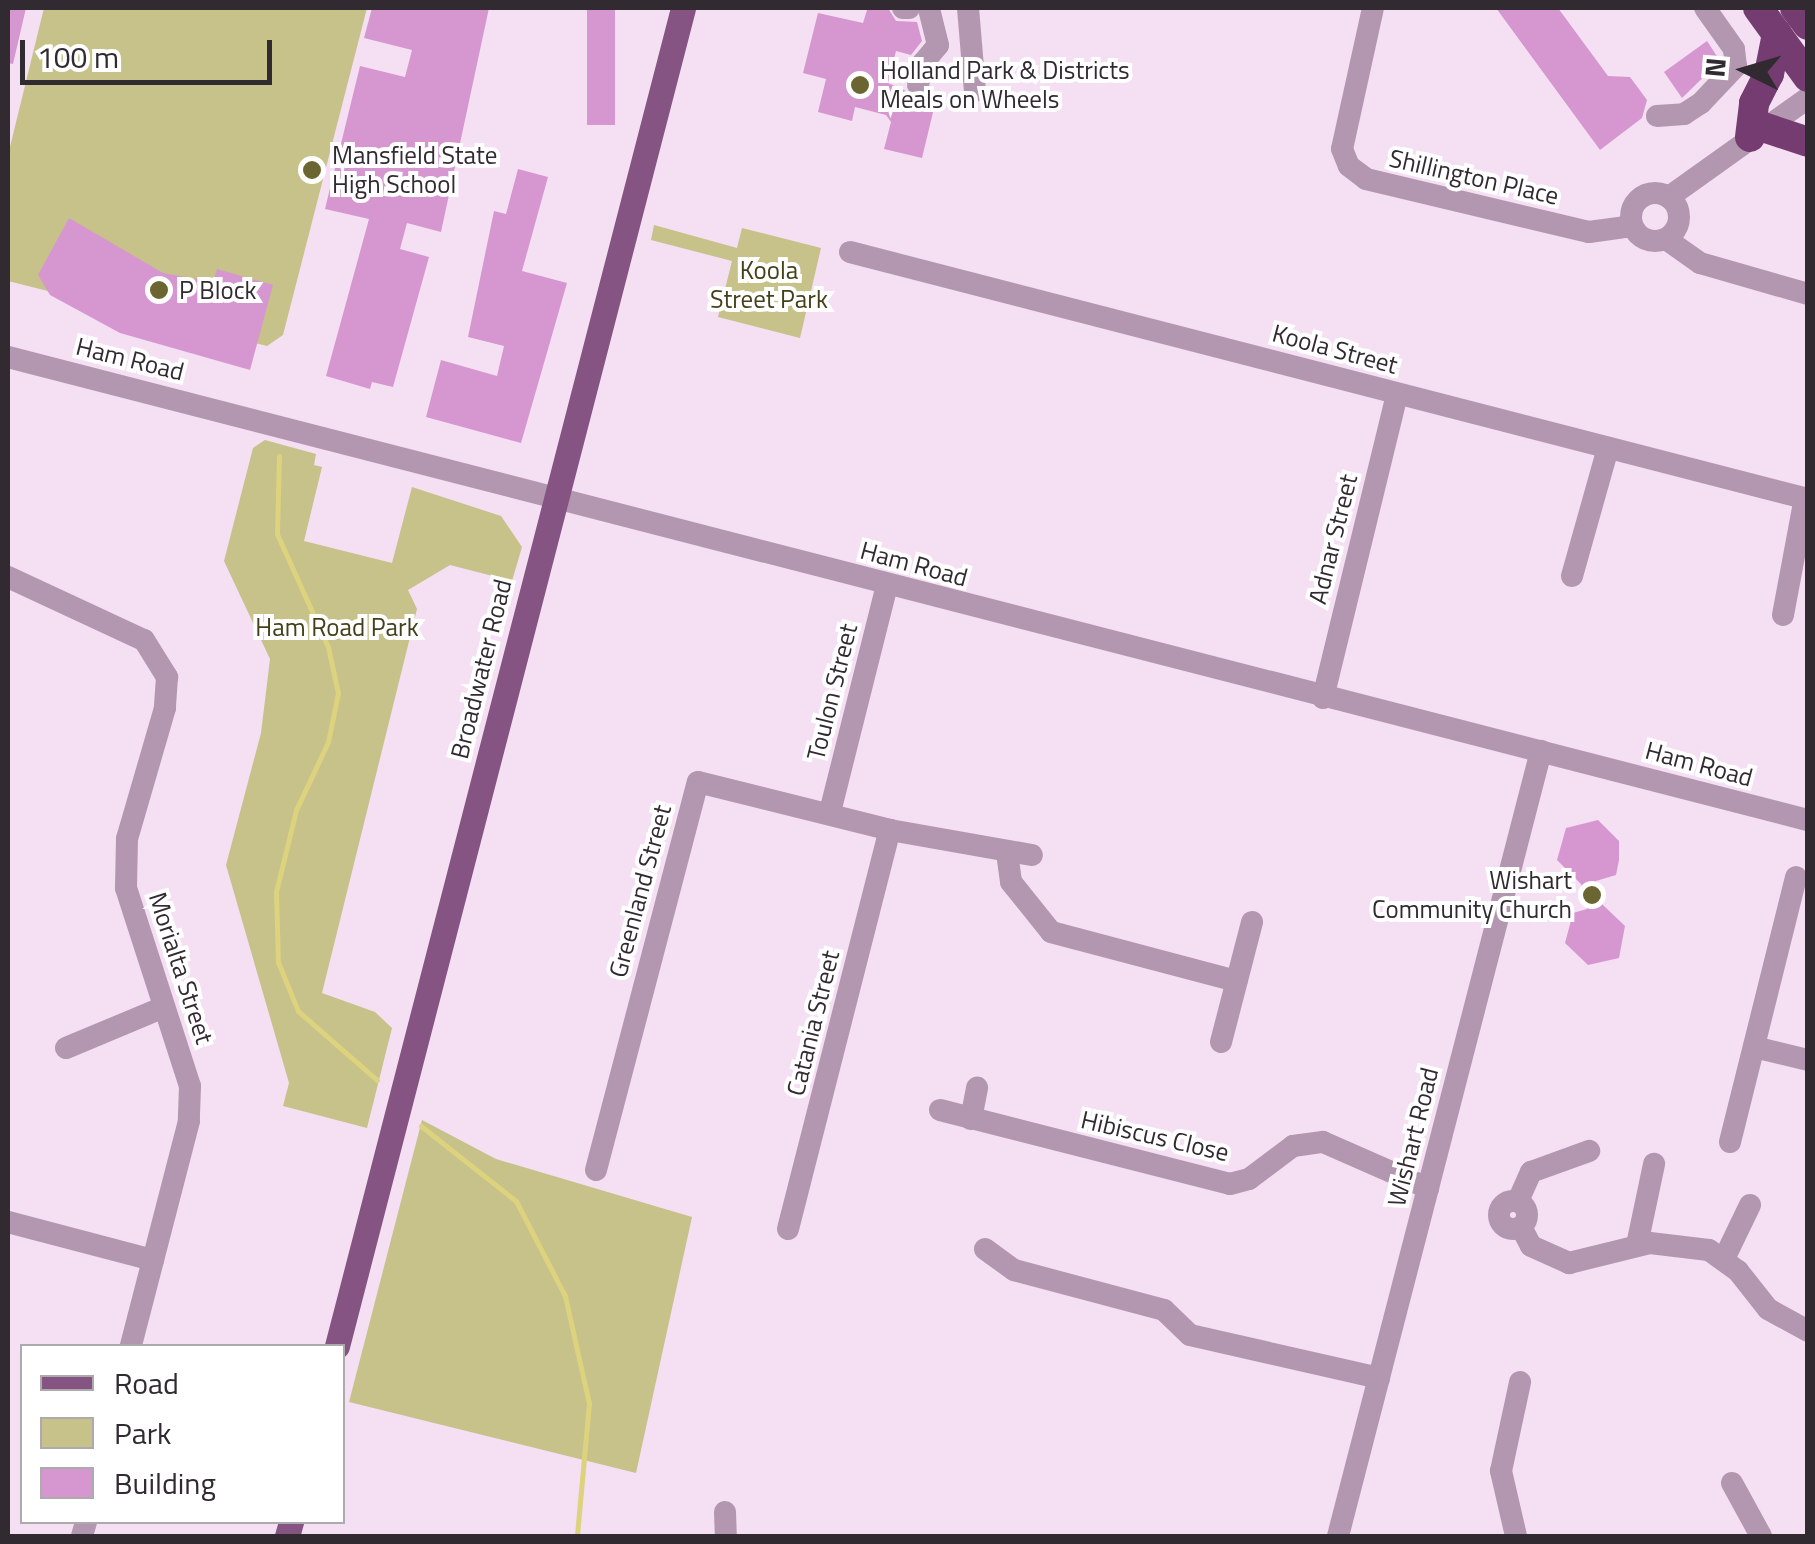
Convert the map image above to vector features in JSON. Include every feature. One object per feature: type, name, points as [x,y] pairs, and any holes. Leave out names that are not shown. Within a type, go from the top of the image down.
[{"type":"highway","points":[[1758,8],[1808,77]]},
{"type":"highway","points":[[1794,8],[1808,25]]},
{"type":"highway","points":[[1778,34],[1769,74],[1754,103],[1757,132],[1808,142]]},
{"type":"main road","name":"Broadwater Road","points":[[338,1344],[683,8]]},
{"type":"street","points":[[918,85],[923,63],[938,46],[929,8]]},
{"type":"street","points":[[968,8],[976,91]]},
{"type":"street","name":"Shillington Place","points":[[1373,8],[1342,149],[1349,166],[1366,179],[1589,232],[1632,226]]},
{"type":"street","points":[[1656,116],[1684,114],[1702,103],[1736,66],[1734,49],[1705,8]]},
{"type":"street","points":[[1808,98],[1668,197],[1641,197],[1632,226],[1646,240],[1666,238],[1700,263],[1808,294]]},
{"type":"street","points":[[1666,238],[1679,215],[1668,197]]},
{"type":"street","name":"Koola Street","points":[[850,252],[1806,499]]},
{"type":"street","name":"Ham Road","points":[[8,356],[1808,820]]},
{"type":"street","name":"Adnar Street","points":[[1323,698],[1397,394]]},
{"type":"street","points":[[1572,576],[1608,448]]},
{"type":"street","points":[[1783,616],[1806,499]]},
{"type":"street","name":"Morialta Street","points":[[8,577],[144,640],[167,677],[164,708],[127,840],[126,888],[190,1086],[189,1121],[132,1344]]},
{"type":"street","name":"Toulon Street","points":[[830,812],[887,585]]},
{"type":"street","name":"Wishart Road","points":[[1338,1536],[1541,751]]},
{"type":"street","name":"Greenland Street","points":[[596,1170],[698,782],[890,830],[1032,856]]},
{"type":"street","name":"Catania Street","points":[[788,1229],[890,830]]},
{"type":"street","points":[[1006,853],[1011,882],[1051,932],[1237,981]]},
{"type":"street","points":[[1730,1142],[1796,877]]},
{"type":"street","points":[[1221,1042],[1252,922]]},
{"type":"street","points":[[66,1048],[164,1007]]},
{"type":"street","points":[[1754,1047],[1808,1060]]},
{"type":"street","points":[[971,1118],[977,1088]]},
{"type":"street","name":"Hibiscus Close","points":[[940,1110],[1230,1184],[1249,1179],[1293,1146],[1324,1142],[1428,1188]]},
{"type":"street","points":[[1589,1151],[1531,1172],[1518,1202],[1504,1204],[1499,1217],[1507,1228],[1521,1227],[1531,1246],[1569,1263],[1637,1245],[1688,1243],[1724,1259],[1768,1309],[1808,1331]]},
{"type":"street","points":[[1637,1245],[1654,1164]]},
{"type":"street","points":[[1724,1259],[1750,1206]]},
{"type":"street","points":[[8,1222],[153,1260]]},
{"type":"street","points":[[986,1248],[1014,1270],[1164,1310],[1190,1335],[1379,1378]]},
{"type":"street","points":[[1516,1536],[1501,1471],[1520,1382]]},
{"type":"street","points":[[1732,1483],[1760,1536]]},
{"type":"street","points":[[725,1512],[726,1536]]},
{"type":"green space","points":[[44,8],[367,8],[283,335],[267,346],[8,281],[8,155]]},
{"type":"green space","name":"Koola Street Park","points":[[654,225],[737,248],[742,228],[821,248],[800,338],[718,317],[732,261],[651,240]]},
{"type":"green space","name":"Ham Road Park","points":[[265,440],[316,454],[314,465],[322,467],[304,541],[392,563],[412,487],[501,516],[522,547],[512,581],[450,565],[408,590],[417,609],[322,993],[375,1012],[392,1028],[367,1128],[283,1106],[289,1083],[226,865],[261,733],[270,659],[224,561],[253,448]]},
{"type":"green space","points":[[422,1120],[496,1159],[692,1217],[636,1473],[349,1402]]},
{"type":"building","points":[[8,8],[26,8],[13,64],[8,63]]},
{"type":"building","points":[[372,8],[489,8],[441,232],[407,223],[400,249],[429,257],[393,387],[372,382],[370,389],[326,376],[369,219],[325,209],[360,66],[405,77],[412,50],[364,38]]},
{"type":"building","points":[[587,8],[615,8],[615,125],[587,125]]},
{"type":"building","name":"Holland Park & Districts Meals on Wheels","points":[[888,8],[896,21],[917,22],[922,41],[911,55],[896,51],[888,83],[935,104],[922,158],[884,149],[891,122],[886,115],[855,107],[852,121],[818,112],[826,79],[803,73],[818,13],[863,23],[867,10]]},
{"type":"building","points":[[1496,8],[1558,8],[1608,76],[1630,77],[1647,100],[1642,118],[1600,150]]},
{"type":"building","points":[[1707,41],[1720,61],[1682,98],[1664,72]]},
{"type":"building","points":[[518,169],[548,177],[522,271],[567,283],[521,443],[426,417],[441,360],[497,376],[504,346],[468,337],[494,211],[506,214]]},
{"type":"building","name":"P Block","points":[[69,218],[163,273],[213,282],[217,269],[273,285],[250,370],[120,333],[50,295],[38,275]]},
{"type":"building","name":"Wishart Community Church","points":[[1598,820],[1619,841],[1619,860],[1616,875],[1596,881],[1603,905],[1625,926],[1619,958],[1588,965],[1565,943],[1573,913],[1587,909],[1581,884],[1557,860],[1566,828]]},
{"type":"waterway","points":[[279,456],[277,534],[328,647],[338,693],[328,742],[296,810],[276,892],[278,962],[298,1011],[377,1080]]},
{"type":"waterway","points":[[421,1126],[516,1201],[565,1296],[589,1403],[577,1536]]},
{"type":"place","name":"Holland Park & Districts Meals on Wheels","points":[[860,85]]},
{"type":"place","name":"Mansfield State High School","points":[[312,170]]},
{"type":"place","name":"P Block","points":[[159,290]]},
{"type":"place","name":"Wishart Community Church","points":[[1592,895]]}]
